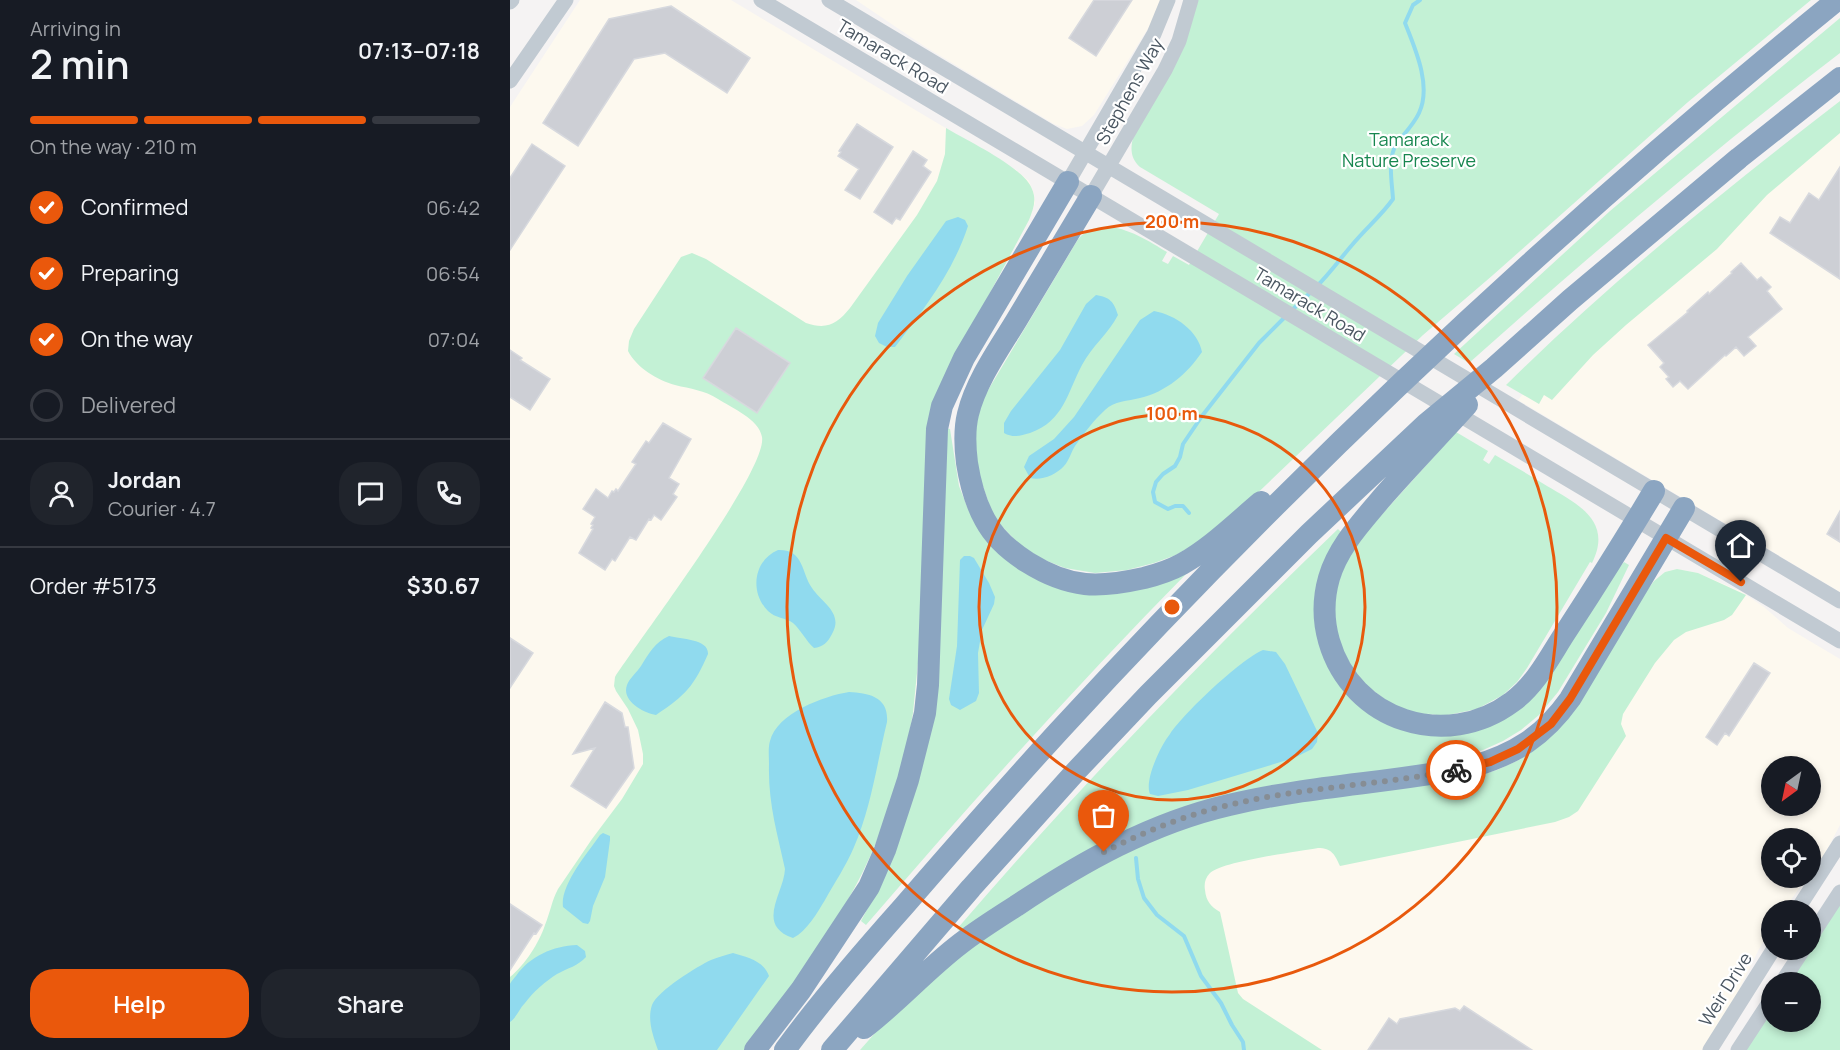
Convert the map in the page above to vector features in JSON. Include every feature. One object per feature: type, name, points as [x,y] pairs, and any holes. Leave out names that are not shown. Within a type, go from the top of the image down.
[{"type":"highway","points":[[785,1050],[868,947],[1085,703],[1241,541],[1382,401],[1486,303],[1613,189],[1751,70],[1837,0]]},
{"type":"highway","points":[[832,1050],[1010,843],[1148,695],[1237,604],[1426,424],[1694,196],[1840,78]]},
{"type":"highway","points":[[755,1050],[801,990],[869,887],[885,850],[908,780],[925,713],[928,685],[937,429],[942,406],[964,358],[1068,182]]},
{"type":"highway","points":[[1091,196],[1005,340],[974,397],[968,414],[965,430],[966,452],[970,480],[978,505],[985,521],[996,536],[1022,558],[1067,580],[1086,584],[1143,578],[1182,564],[1206,547],[1382,401]]},
{"type":"highway","points":[[1533,333],[1403,474],[1345,545],[1329,576],[1324,599],[1326,626],[1335,659],[1349,682],[1380,709],[1406,720],[1436,726],[1469,722],[1490,715],[1512,702],[1533,681],[1654,491]]},
{"type":"highway","points":[[832,1050],[884,1012],[934,966],[974,934],[1079,865],[1153,829],[1227,805],[1267,797],[1472,767],[1490,762],[1518,749],[1551,724],[1566,705],[1684,508]]},
{"type":"street","points":[[510,81],[566,0]]},
{"type":"street","name":"Tamarack Road","points":[[761,0],[1840,641]]},
{"type":"street","name":"Tamarack Road","points":[[829,0],[1840,601]]},
{"type":"street","name":"Stephens Way","points":[[1068,182],[1154,34],[1168,0]]},
{"type":"street","name":"Stephens Way","points":[[1091,196],[1165,70],[1179,41],[1191,0]]},
{"type":"street","points":[[1803,900],[1840,843]]},
{"type":"street","points":[[1821,921],[1840,892]]},
{"type":"street","name":"Weir Drive","points":[[1710,1050],[1767,960]]},
{"type":"street","points":[[1738,1050],[1761,1015]]},
{"type":"shaded area","points":[[580,0],[731,0],[1016,170],[1029,181],[1034,194],[1035,203],[1031,215],[938,392],[913,713],[856,886],[744,1050],[510,1050],[510,107]]},
{"type":"shaded area","points":[[856,0],[1161,0],[1152,22],[1094,115],[1082,126],[1067,129],[1054,124],[924,46]]},
{"type":"shaded area","points":[[1840,101],[1840,592],[1518,400],[1523,394],[1506,385],[1633,268]]},
{"type":"shaded area","points":[[1677,569],[1698,573],[1740,591],[1764,607],[1788,628],[1840,659],[1840,825],[1821,861],[1821,828],[1761,828],[1761,888],[1799,888],[1791,900],[1761,900],[1761,946],[1735,998],[1702,1050],[860,1050],[897,1009],[1394,787],[1461,781],[1497,770],[1521,759],[1654,581],[1665,572]]},
{"type":"green space","name":"Tamarack Nature Preserve","points":[[1197,0],[1811,0],[1688,102],[1423,335],[1245,505],[1205,538],[1176,555],[1127,570],[1095,573],[1065,568],[1042,559],[1020,545],[994,518],[971,452],[981,402],[1081,236],[1102,227],[1125,230],[1167,252],[1162,261],[1168,264],[1173,256],[1189,265],[1219,214],[1140,167],[1134,160],[1132,152],[1134,135]]},
{"type":"green space","points":[[1840,18],[1840,53],[1652,204],[1469,363],[1454,354],[1610,211]]},
{"type":"green space","points":[[1840,101],[1840,133],[1767,195],[1717,249],[1593,355],[1552,400],[1544,395],[1539,404],[1506,385],[1627,273],[1754,168]]},
{"type":"green space","points":[[946,128],[994,155],[1018,172],[1032,189],[1034,201],[1029,220],[947,373],[913,713],[898,780],[875,845],[855,887],[830,929],[744,1050],[510,1050],[510,977],[535,946],[558,889],[622,799],[643,764],[638,730],[616,691],[615,677],[724,518],[745,483],[758,455],[762,437],[750,419],[713,396],[668,383],[642,368],[628,351],[634,329],[681,257],[692,253],[706,259],[806,323],[826,326],[836,322],[850,308],[917,215],[937,181],[945,154]]},
{"type":"green space","points":[[944,428],[950,429],[959,486],[968,509],[1036,576],[1188,572],[1024,746],[866,925],[861,921],[872,900],[903,823]]},
{"type":"green space","points":[[1456,432],[1488,451],[1483,460],[1489,464],[1495,455],[1580,507],[1595,525],[1598,536],[1592,563],[1590,562],[1517,682],[1503,695],[1477,709],[1443,716],[1398,709],[1359,680],[1335,636],[1335,591],[1351,549]]},
{"type":"green space","points":[[1338,529],[1343,534],[1322,575],[1352,696],[1484,727],[1624,562],[1629,565],[1606,613],[1558,692],[1539,715],[1503,741],[1483,750],[1411,768],[1236,799],[962,933],[957,929],[1048,825],[1143,724]]},
{"type":"green space","points":[[1677,569],[1698,573],[1746,595],[1732,615],[1724,620],[1686,632],[1674,640],[1655,663],[1623,714],[1621,724],[1626,736],[1578,811],[1569,817],[1555,822],[1340,866],[1332,853],[1327,849],[1318,848],[1244,861],[1217,869],[1208,875],[1205,883],[1206,897],[1220,912],[1238,993],[1243,999],[1322,1050],[860,1050],[925,982],[1042,897],[1143,841],[1230,813],[1394,787],[1461,781],[1497,770],[1521,759],[1654,581],[1665,572]]},
{"type":"green space","points":[[1840,902],[1840,1050],[1743,1050],[1761,1022],[1761,1032],[1821,1032],[1821,972],[1794,972],[1802,960],[1821,960],[1821,931]]},
{"type":"water","points":[[958,217],[965,220],[968,226],[962,243],[937,289],[895,347],[887,347],[879,343],[875,336],[878,323],[907,276],[946,221]]},
{"type":"water","points":[[1096,295],[1111,301],[1118,315],[1086,358],[1057,414],[1041,428],[1030,433],[1010,436],[1004,433],[1004,423],[1011,411],[1060,350],[1086,304]]},
{"type":"water","points":[[1154,311],[1170,316],[1185,325],[1196,337],[1202,352],[1183,375],[1167,387],[1150,395],[1109,407],[1097,418],[1075,446],[1066,464],[1053,475],[1030,478],[1024,467],[1029,456],[1054,439],[1074,417],[1140,320]]},
{"type":"water","points":[[778,550],[793,553],[797,557],[808,582],[834,614],[835,627],[827,642],[820,647],[814,648],[793,623],[768,611],[758,595],[756,586],[759,569],[770,555]]},
{"type":"water","points":[[964,556],[974,558],[995,597],[982,630],[978,653],[979,693],[976,701],[960,710],[951,705],[949,699],[957,646],[960,560]]},
{"type":"water","points":[[669,636],[704,645],[708,654],[688,689],[675,702],[656,715],[646,712],[630,701],[626,691],[629,680],[653,648]]},
{"type":"water","points":[[1263,650],[1276,652],[1285,664],[1318,733],[1317,742],[1312,749],[1294,758],[1188,790],[1158,796],[1150,794],[1149,780],[1154,763],[1166,739],[1177,724],[1227,675]]},
{"type":"water","points":[[849,692],[876,698],[885,707],[887,714],[873,785],[865,817],[848,861],[815,916],[803,931],[793,938],[782,932],[776,925],[774,917],[774,908],[785,869],[772,805],[769,743],[774,731],[791,714],[827,697]]},
{"type":"water","points":[[603,833],[610,836],[605,877],[588,924],[583,923],[563,907],[563,898],[576,870]]},
{"type":"water","points":[[577,945],[585,951],[586,957],[540,987],[510,1022],[510,984],[522,969],[543,953],[559,947]]},
{"type":"water","points":[[733,953],[759,963],[769,976],[717,1050],[658,1050],[650,1022],[655,999],[669,986],[697,968],[711,960]]},
{"type":"building","points":[[1094,0],[1132,0],[1096,56],[1069,38]]},
{"type":"building","points":[[671,6],[750,58],[727,93],[665,53],[634,59],[578,146],[543,123],[609,19]]},
{"type":"building","points":[[857,124],[893,147],[860,199],[845,190],[859,169],[838,156]]},
{"type":"building","points":[[532,144],[565,166],[510,250],[510,178]]},
{"type":"building","points":[[913,151],[927,160],[923,166],[931,172],[900,220],[896,218],[892,224],[874,212]]},
{"type":"building","points":[[1840,167],[1840,279],[1770,233],[1780,217],[1790,223],[1809,193],[1819,200]]},
{"type":"building","points":[[1741,263],[1757,280],[1761,277],[1771,287],[1767,291],[1782,309],[1748,337],[1756,346],[1744,356],[1736,347],[1688,389],[1680,381],[1673,387],[1666,379],[1669,377],[1660,367],[1664,363],[1648,345],[1708,292],[1709,294]]},
{"type":"building","points":[[736,328],[790,363],[757,413],[703,378]]},
{"type":"building","points":[[510,350],[522,358],[520,360],[550,379],[530,410],[510,397]]},
{"type":"building","points":[[663,423],[691,439],[669,478],[679,484],[673,494],[677,497],[661,520],[654,515],[636,540],[630,537],[615,561],[612,559],[605,570],[579,553],[593,529],[591,524],[595,517],[583,509],[596,489],[608,498],[612,491],[616,489],[618,491],[636,464],[632,462],[646,441],[649,443]]},
{"type":"building","points":[[1840,511],[1840,542],[1827,534]]},
{"type":"building","points":[[510,638],[533,653],[510,688]]},
{"type":"building","points":[[1754,663],[1770,673],[1729,736],[1725,733],[1717,745],[1706,737]]},
{"type":"building","points":[[605,702],[622,713],[625,727],[628,727],[634,768],[606,808],[571,786],[595,748],[573,754]]},
{"type":"building","points":[[510,904],[542,925],[536,934],[534,933],[510,970]]},
{"type":"building","points":[[1464,1006],[1532,1050],[1368,1050],[1389,1018],[1397,1024],[1400,1019],[1455,1008],[1460,1011]]},
{"type":"waterway","points":[[1317,286],[1393,199],[1391,170],[1394,149],[1417,117],[1423,102],[1421,67],[1405,23],[1413,5],[1420,0]]},
{"type":"waterway","points":[[1291,311],[1312,291]]},
{"type":"waterway","points":[[1189,513],[1183,506],[1168,509],[1155,502],[1153,492],[1156,482],[1175,466],[1183,444],[1202,416],[1259,343],[1286,316]]},
{"type":"waterway","points":[[1136,858],[1138,879],[1144,898],[1157,915],[1184,936],[1201,976],[1221,1003],[1243,1042],[1244,1050]]},
{"type":"way so far","points":[[1104,852],[1153,829],[1227,805],[1267,797],[1456,770]]},
{"type":"route","points":[[1456,770],[1490,762],[1518,749],[1551,724],[1570,699],[1666,538],[1741,582]]}]
